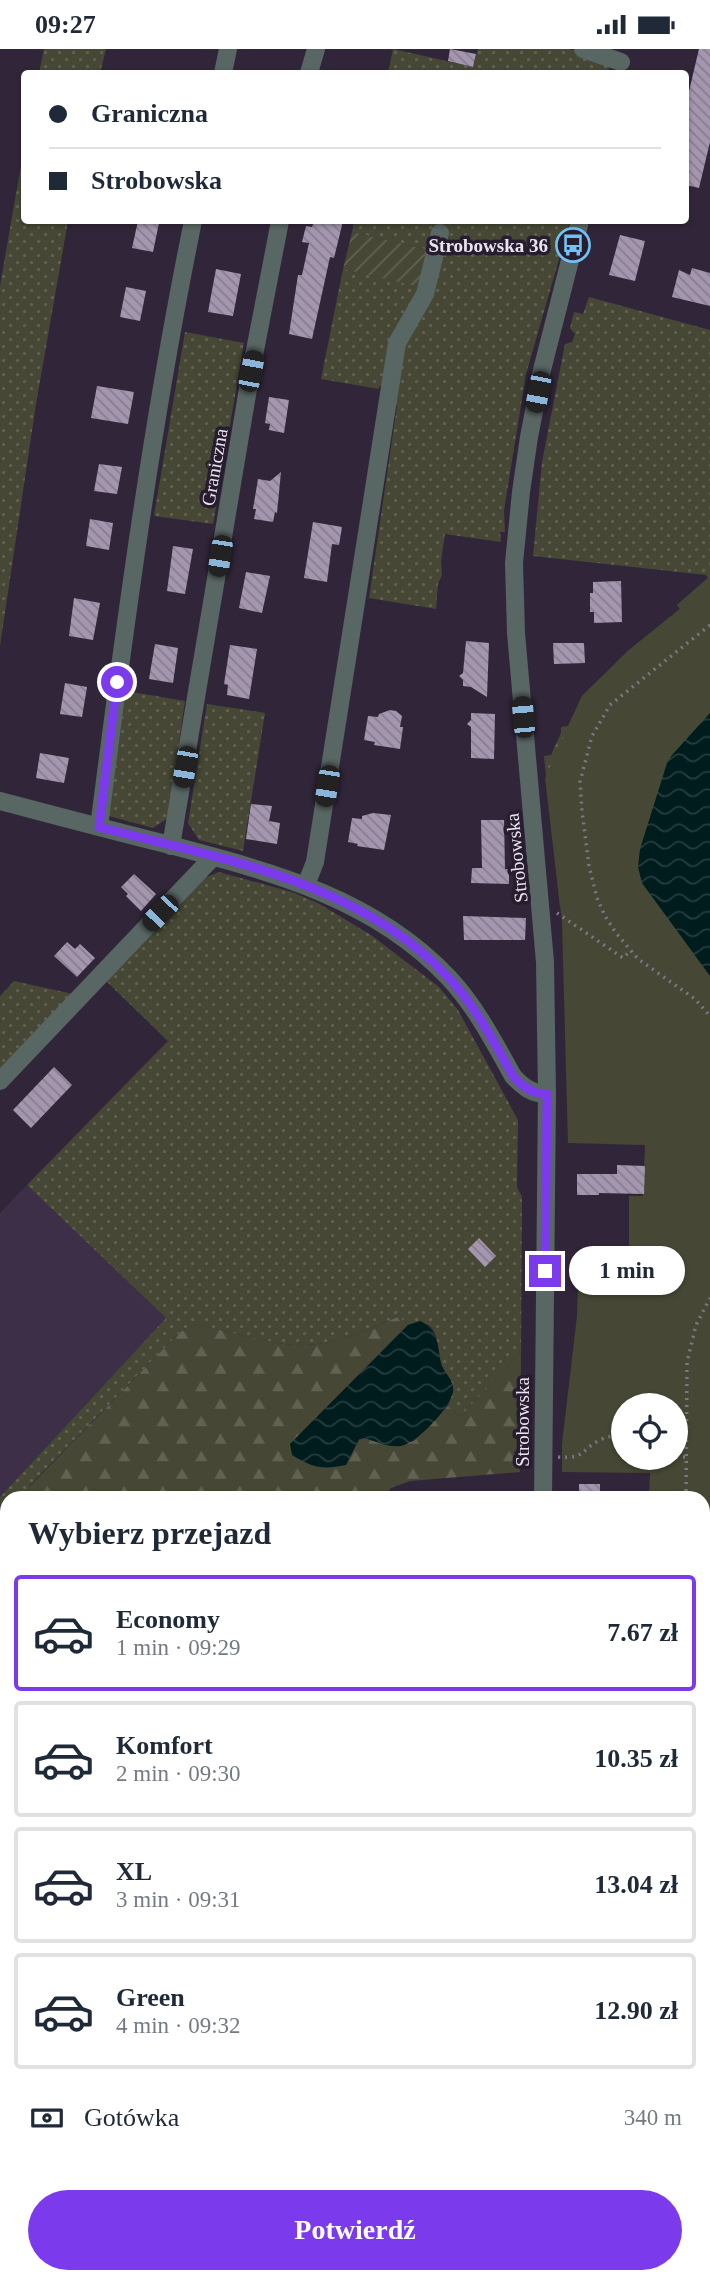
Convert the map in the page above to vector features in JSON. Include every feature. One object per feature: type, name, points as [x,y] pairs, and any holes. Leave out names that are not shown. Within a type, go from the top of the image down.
[{"type":"street","points":[[224,70],[228,49]]},
{"type":"street","points":[[310,70],[316,49]]},
{"type":"street","points":[[583,49],[621,61]]},
{"type":"street","points":[[99,827],[121,658],[158,415],[175,308],[192,224]]},
{"type":"street","name":"Graniczna","points":[[171,846],[251,371],[279,224]]},
{"type":"street","name":"Strobowska","points":[[543,1491],[546,975],[516,633],[514,563],[529,437],[542,370],[579,224]]},
{"type":"street","points":[[306,885],[315,862],[397,343],[425,294],[440,233]]},
{"type":"street","points":[[0,801],[213,857],[306,885],[359,909],[424,954],[450,979],[472,1007],[513,1076],[522,1086],[538,1094],[547,1094]]},
{"type":"street","points":[[0,1080],[213,857]]},
{"type":"path","points":[[710,625],[610,705],[592,736],[580,782],[593,883],[606,916],[630,951],[695,999],[710,1016]]},
{"type":"path","points":[[542,910],[553,910],[623,958],[630,951]]},
{"type":"path","points":[[687,1393],[687,1362],[695,1325],[710,1298]]},
{"type":"path","points":[[543,1456],[574,1458],[603,1438],[611,1437]]},
{"type":"path","points":[[686,1470],[686,1491]]},
{"type":"shaded area","points":[[27,1185],[166,1318],[6,1491],[0,1491],[0,1213]]},
{"type":"green space","points":[[44,49],[106,49],[101,70],[40,70]]},
{"type":"green space","points":[[393,49],[473,67],[478,49],[570,49],[610,64],[609,70],[389,70]]},
{"type":"green space","points":[[21,165],[21,224],[67,224],[36,404],[0,646],[0,286]]},
{"type":"green space","points":[[353,224],[569,224],[526,374],[504,510],[505,532],[500,532],[501,542],[445,534],[436,609],[369,598],[397,406],[382,387],[379,386],[379,389],[321,379],[343,269],[420,286],[429,250],[352,232]]},
{"type":"green space","points":[[352,232],[429,250],[420,287],[343,269]]},
{"type":"green space","points":[[589,297],[710,330],[710,619],[560,907],[544,756],[551,755],[561,727],[568,726],[582,696],[629,650],[680,609],[677,605],[708,578],[706,575],[533,556],[542,462],[565,344],[572,342],[575,334],[570,328],[574,312],[583,314]]},
{"type":"green space","points":[[185,332],[244,343],[213,524],[154,516]]},
{"type":"green space","points":[[710,574],[710,1491],[649,1491],[650,1473],[562,1472],[562,1444],[577,1316],[579,1256],[629,1254],[629,1196],[643,1196],[645,1145],[568,1143],[562,922],[545,778],[582,696],[629,650],[680,609],[677,605]]},
{"type":"green space","points":[[126,691],[185,701],[168,818],[153,828],[109,816]]},
{"type":"green space","points":[[207,704],[265,713],[243,851],[199,840],[188,823]]},
{"type":"green space","points":[[219,872],[292,892],[318,903],[371,935],[439,987],[458,1010],[518,1120],[517,1187],[522,1197],[521,1352],[460,1417],[448,1406],[451,1387],[440,1361],[436,1336],[428,1325],[408,1325],[398,1316],[348,1337],[308,1345],[271,1342],[198,1325],[188,1327],[179,1333],[29,1486],[29,1491],[6,1491],[166,1318],[27,1185],[168,1041],[106,981],[204,878]]},
{"type":"green space","points":[[14,981],[73,994],[0,1070],[0,996]]},
{"type":"green space","points":[[399,1316],[408,1325],[290,1444],[346,1465],[359,1440],[364,1438],[393,1446],[414,1441],[448,1406],[460,1417],[521,1352],[520,1472],[410,1481],[388,1491],[29,1491],[29,1487],[179,1333],[188,1327],[198,1325],[271,1342],[308,1345],[348,1337]]},
{"type":"water","points":[[710,713],[710,976],[642,883],[638,867],[640,849],[667,763]]},
{"type":"water","points":[[420,1321],[434,1334],[441,1363],[453,1388],[451,1399],[432,1424],[415,1439],[401,1446],[359,1439],[346,1465],[318,1467],[292,1455],[290,1444],[408,1325]]},
{"type":"building","points":[[450,49],[476,54],[473,67],[448,61]]},
{"type":"building","points":[[699,49],[710,49],[710,142],[699,188],[689,186],[689,91]]},
{"type":"building","points":[[137,224],[159,224],[153,252],[132,248]]},
{"type":"building","points":[[313,224],[342,224],[334,258],[330,257],[312,339],[289,334],[298,275],[302,275],[309,243],[302,242],[306,226],[312,227]]},
{"type":"building","points":[[620,235],[645,241],[635,281],[609,275]]},
{"type":"building","points":[[692,268],[710,273],[710,306],[672,297],[679,270],[690,275]]},
{"type":"building","points":[[216,269],[241,274],[233,316],[208,312]]},
{"type":"building","points":[[126,287],[146,291],[140,321],[120,317]]},
{"type":"building","points":[[97,386],[134,392],[128,424],[91,418]]},
{"type":"building","points":[[269,397],[289,400],[284,433],[269,430],[270,424],[265,423]]},
{"type":"building","points":[[99,464],[122,467],[117,494],[94,491]]},
{"type":"building","points":[[281,472],[277,513],[275,512],[273,522],[254,519],[258,479],[270,481]]},
{"type":"building","points":[[90,519],[113,523],[109,550],[86,546]]},
{"type":"building","points":[[313,522],[342,527],[339,545],[332,544],[327,582],[304,578]]},
{"type":"building","points":[[173,546],[193,549],[185,594],[167,591]]},
{"type":"building","points":[[246,572],[270,576],[262,613],[239,608]]},
{"type":"building","points":[[621,581],[622,622],[594,623],[594,612],[590,612],[593,582]]},
{"type":"building","points":[[74,598],[100,603],[93,640],[69,636]]},
{"type":"building","points":[[466,641],[489,643],[487,697],[471,687],[463,686],[463,680],[459,676],[463,673]]},
{"type":"building","points":[[553,643],[584,643],[585,663],[554,664]]},
{"type":"building","points":[[155,644],[178,648],[173,683],[149,679]]},
{"type":"building","points":[[230,645],[257,649],[249,699],[227,695],[228,685],[224,684]]},
{"type":"building","points":[[65,683],[87,687],[82,717],[60,714]]},
{"type":"building","points":[[390,710],[402,716],[400,749],[374,745],[375,742],[364,740],[368,716],[378,717]]},
{"type":"building","points":[[471,713],[495,714],[494,759],[471,758],[471,727],[467,724],[471,720]]},
{"type":"building","points":[[40,753],[69,758],[64,783],[36,778]]},
{"type":"building","points":[[251,804],[272,806],[269,821],[280,823],[277,844],[246,839]]},
{"type":"building","points":[[373,813],[391,815],[384,850],[348,842],[352,818],[362,819],[362,816]]},
{"type":"building","points":[[481,820],[504,820],[505,869],[509,869],[509,884],[471,883],[472,868],[482,868]]},
{"type":"building","points":[[134,874],[156,894],[141,911],[121,887]]},
{"type":"building","points":[[463,916],[526,918],[525,940],[464,940]]},
{"type":"building","points":[[67,942],[75,949],[80,944],[95,958],[77,977],[54,956]]},
{"type":"building","points":[[54,1067],[72,1085],[31,1128],[13,1110]]},
{"type":"building","points":[[617,1165],[645,1166],[644,1194],[577,1195],[577,1174],[617,1174]]},
{"type":"building","points":[[479,1238],[496,1256],[485,1267],[468,1249]]},
{"type":"building","points":[[579,1484],[600,1484],[600,1491],[579,1491]]},
{"type":"place","name":"Strobowska 36","points":[[573,245]]},
{"type":"route","points":[[117,682],[99,827],[297,881],[359,909],[391,929],[437,966],[472,1007],[513,1076],[522,1086],[538,1094],[547,1094],[545,1271]]}]
